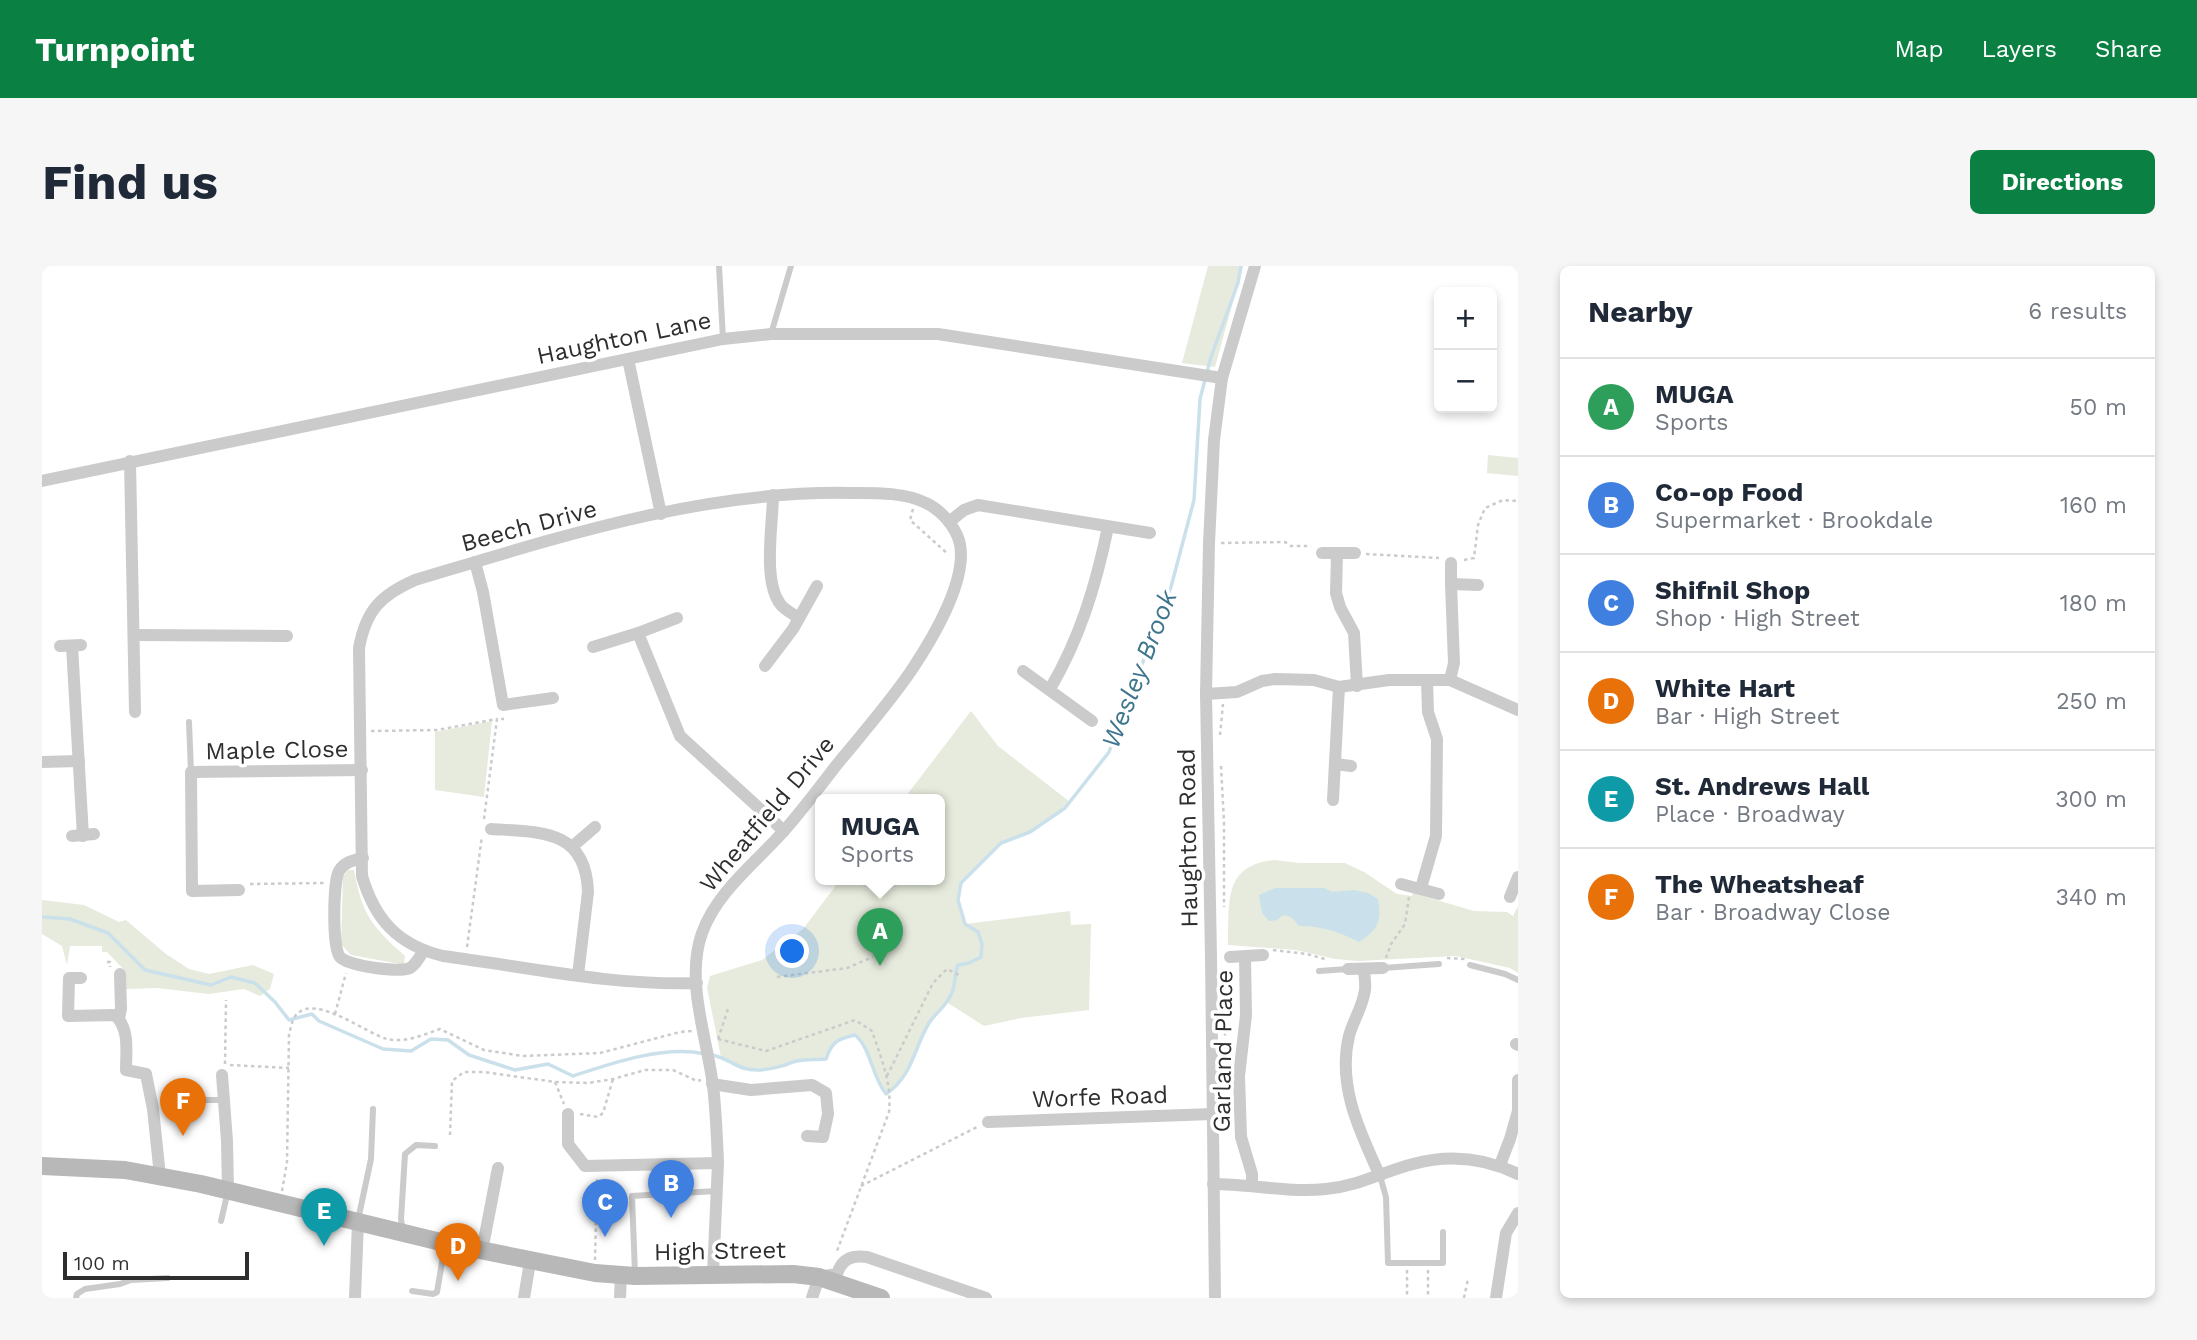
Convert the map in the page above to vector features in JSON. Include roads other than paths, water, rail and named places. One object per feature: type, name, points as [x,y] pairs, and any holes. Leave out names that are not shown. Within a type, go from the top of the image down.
[{"type":"main road","name":"High Street","points":[[42,1166],[125,1170],[228,1189],[445,1244],[595,1273],[628,1276],[773,1273],[819,1277],[881,1298]]},
{"type":"street","name":"Haughton Road","points":[[1215,1298],[1206,694],[1209,543],[1214,440],[1222,379],[1255,266]]},
{"type":"street","name":"Haughton Lane","points":[[42,481],[723,339],[771,334],[937,334],[1222,379]]},
{"type":"street","points":[[628,359],[661,514]]},
{"type":"street","points":[[130,461],[135,712]]},
{"type":"street","name":"Beech Drive","points":[[697,983],[623,981],[443,956],[423,951],[397,935],[380,918],[362,876],[359,648],[363,627],[370,614],[380,601],[394,590],[415,580],[567,536],[726,500],[773,495],[873,493],[927,503],[949,522]]},
{"type":"street","points":[[773,495],[770,557],[772,585],[782,607],[799,618]]},
{"type":"street","points":[[949,522],[964,510],[978,505],[1150,534]]},
{"type":"street","name":"Wheatfield Drive","points":[[713,1274],[718,1163],[711,1075],[697,983],[700,938],[714,907],[783,831],[910,672],[942,617],[960,564],[960,545],[949,522]]},
{"type":"street","points":[[1050,689],[1066,662],[1085,618],[1095,589],[1108,527]]},
{"type":"street","points":[[1322,553],[1355,553]]},
{"type":"street","points":[[1337,553],[1336,593],[1353,633],[1357,686]]},
{"type":"street","points":[[1450,680],[1454,663],[1451,584],[1456,561]]},
{"type":"street","points":[[475,562],[483,592],[501,714],[553,698]]},
{"type":"street","points":[[1451,584],[1478,585]]},
{"type":"street","points":[[765,666],[799,618],[817,586]]},
{"type":"street","points":[[593,647],[677,618]]},
{"type":"street","points":[[638,633],[680,736],[783,831]]},
{"type":"street","points":[[135,635],[287,636]]},
{"type":"street","points":[[71,646],[83,835]]},
{"type":"street","points":[[1023,671],[1093,721]]},
{"type":"street","points":[[1206,694],[1237,692],[1262,681],[1275,679],[1314,680],[1339,687],[1389,680],[1450,680],[1518,710]]},
{"type":"street","points":[[1427,681],[1428,712],[1437,739],[1436,836],[1411,886],[1439,894]]},
{"type":"street","points":[[1334,800],[1339,687]]},
{"type":"street","points":[[42,762],[79,761]]},
{"type":"street","points":[[1335,764],[1351,766]]},
{"type":"street","name":"Maple Close","points":[[239,890],[192,891],[191,772],[362,770]]},
{"type":"street","points":[[573,846],[595,827]]},
{"type":"street","points":[[491,829],[542,832],[554,835],[573,846],[581,860],[588,892],[578,975]]},
{"type":"street","points":[[363,859],[344,865],[339,870],[336,882],[335,940],[340,957],[349,964],[400,970],[410,968],[423,951]]},
{"type":"street","points":[[1510,897],[1518,880]]},
{"type":"street","name":"Garland Place","points":[[1230,957],[1263,956]]},
{"type":"street","name":"Garland Place","points":[[1245,957],[1247,1015],[1239,1076],[1241,1138],[1252,1174],[1252,1185]]},
{"type":"street","points":[[1348,969],[1383,968]]},
{"type":"street","points":[[1364,969],[1365,991],[1349,1035],[1345,1059],[1349,1095],[1358,1126],[1380,1176]]},
{"type":"street","points":[[119,1018],[120,974]]},
{"type":"street","points":[[81,978],[69,978],[68,1016],[115,1015],[119,1018],[125,1030],[126,1070],[146,1074],[153,1109],[160,1176]]},
{"type":"street","points":[[222,1075],[228,1141],[228,1189]]},
{"type":"street","points":[[711,1075],[751,1090],[812,1085],[826,1093],[828,1114],[823,1137],[807,1136]]},
{"type":"street","points":[[1500,1165],[1518,1111],[1518,1080]]},
{"type":"street","points":[[568,1114],[568,1144],[585,1166],[718,1163]]},
{"type":"street","name":"Worfe Road","points":[[988,1122],[1213,1114]]},
{"type":"street","points":[[1213,1184],[1252,1185],[1278,1190],[1323,1190],[1354,1185],[1411,1164],[1449,1158],[1500,1165],[1518,1174]]},
{"type":"street","points":[[482,1251],[498,1168]]},
{"type":"street","points":[[1496,1298],[1506,1233],[1518,1213]]},
{"type":"street","points":[[355,1298],[358,1222]]},
{"type":"street","points":[[812,1298],[819,1277],[838,1274],[843,1263],[856,1255],[867,1256],[986,1298]]},
{"type":"street","points":[[524,1298],[530,1262]]},
{"type":"street","name":"High Street","points":[[620,1298],[628,1276]]},
{"type":"lane","points":[[719,266],[723,339]]},
{"type":"lane","points":[[771,334],[791,266]]},
{"type":"lane","points":[[189,722],[191,772]]},
{"type":"lane","points":[[1383,968],[1439,964]]},
{"type":"lane","points":[[1470,965],[1518,980]]},
{"type":"lane","points":[[1319,971],[1348,969]]},
{"type":"lane","points":[[174,1100],[223,1100]]},
{"type":"lane","points":[[358,1222],[372,1159],[373,1109]]},
{"type":"lane","points":[[403,1233],[401,1219],[405,1154],[416,1145],[435,1146]]},
{"type":"lane","points":[[1380,1176],[1386,1197],[1388,1263],[1443,1263],[1443,1232]]},
{"type":"lane","points":[[221,1221],[228,1189]]},
{"type":"lane","points":[[628,1276],[632,1196],[718,1191]]},
{"type":"lane","points":[[412,1291],[433,1294],[437,1292],[445,1244]]},
{"type":"lane","points":[[76,1298],[77,1294],[85,1289],[131,1280],[168,1278]]},
{"type":"water","points":[[1275,888],[1324,888],[1332,892],[1354,890],[1368,893],[1378,899],[1379,919],[1371,933],[1359,942],[1330,930],[1299,926],[1291,917],[1283,915],[1277,920],[1269,921],[1262,913],[1259,895]]},
{"type":"waterway","name":"Wesley Brook","points":[[712,1055],[743,1068],[769,1069],[797,1061],[826,1059],[836,1042],[855,1035],[865,1047],[886,1094],[902,1079],[929,1023],[950,997],[958,965],[981,957],[982,944],[978,932],[965,924],[958,900],[961,883],[1001,843],[1030,832],[1065,808],[1109,752],[1171,587],[1194,500],[1200,399],[1211,357],[1238,283],[1241,266]]},
{"type":"waterway","name":"Wesley Brook","points":[[42,917],[70,919],[108,933],[145,970],[211,985],[231,977],[255,983],[289,1020],[312,1014],[319,1021],[383,1049],[411,1051],[431,1039],[448,1040],[469,1055],[515,1070],[548,1064],[573,1076],[621,1061],[656,1054],[705,1054]]},
{"type":"place","name":"MUGA","points":[[880,966]]},
{"type":"place","name":"The Wheatsheaf","points":[[183,1136]]},
{"type":"place","name":"Co-op Food","points":[[671,1218]]},
{"type":"place","name":"Shifnil Shop","points":[[605,1237]]},
{"type":"place","name":"St. Andrews Hall","points":[[324,1246]]},
{"type":"place","name":"White Hart","points":[[458,1281]]}]
